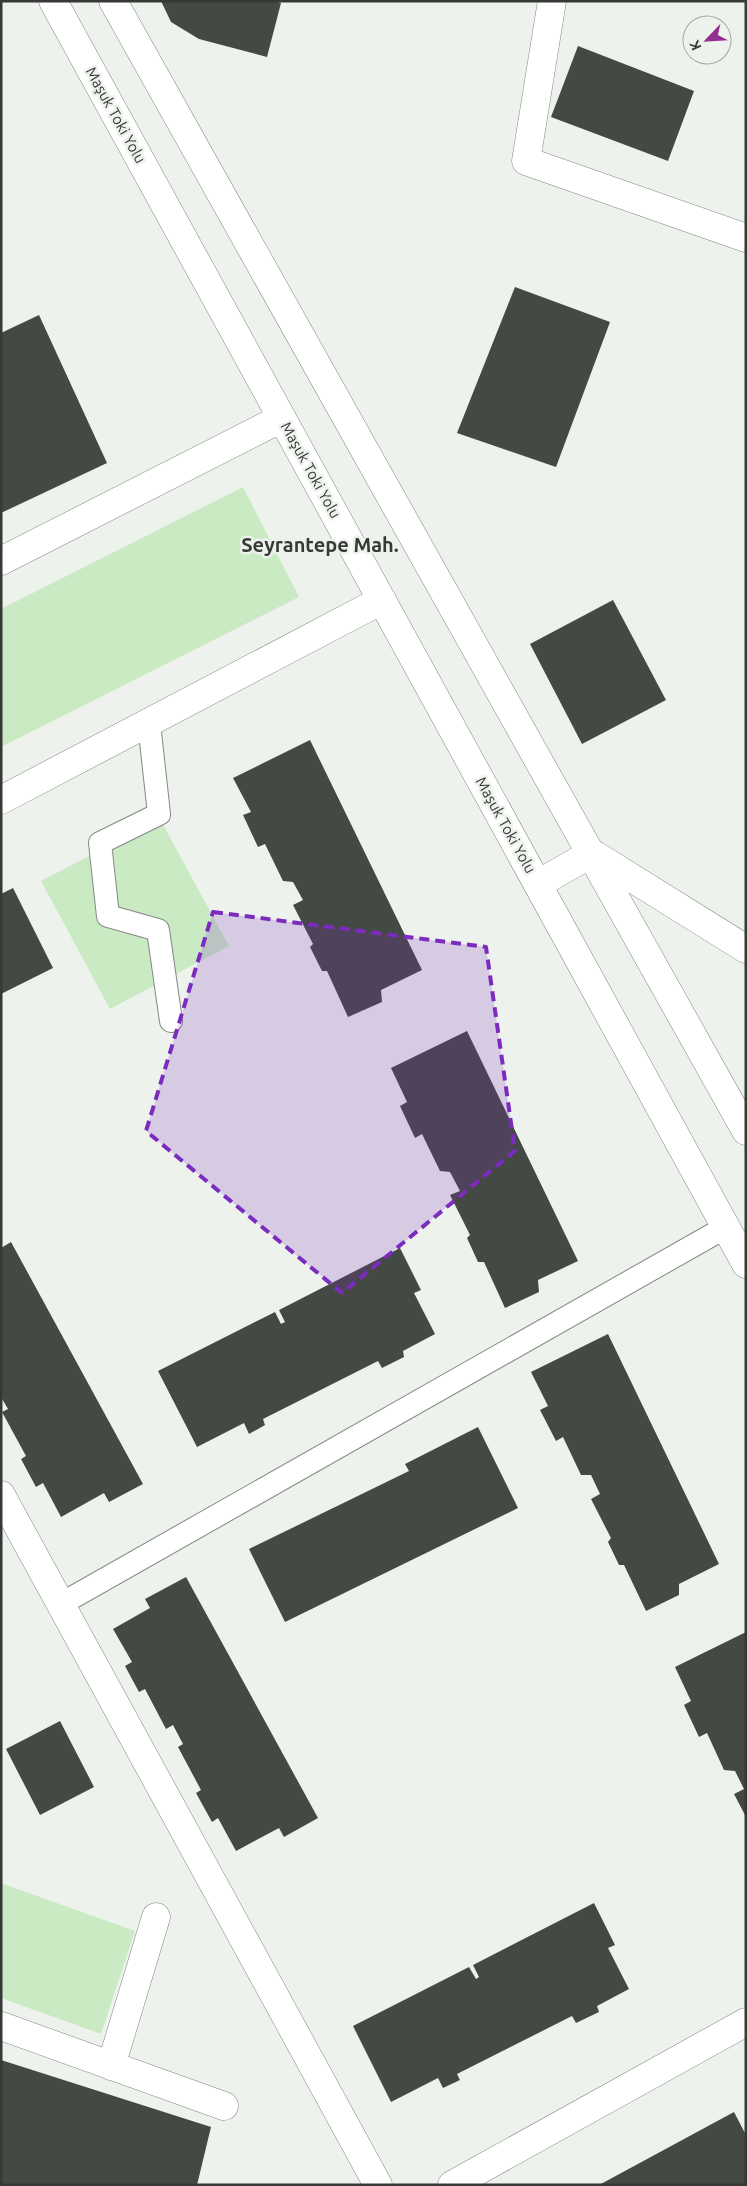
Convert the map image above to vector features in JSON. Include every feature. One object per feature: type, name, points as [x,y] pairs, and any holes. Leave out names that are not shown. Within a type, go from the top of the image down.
[{"type":"street","name":"Maşuk Toki Yolu","points":[[53,1],[538,884],[592,852]]},
{"type":"street","points":[[113,1],[592,852],[746,1131]]},
{"type":"street","points":[[552,1],[526,162],[746,238]]},
{"type":"street","points":[[1,561],[282,418]]},
{"type":"street","points":[[1,800],[382,600]]},
{"type":"street","points":[[149,723],[159,814],[100,843],[108,916],[158,930],[171,1022]]},
{"type":"street","points":[[592,852],[746,949]]},
{"type":"street","points":[[538,884],[746,1264]]},
{"type":"street","points":[[61,1604],[726,1227]]},
{"type":"street","points":[[1,1495],[378,2185]]},
{"type":"street","points":[[112,2066],[156,1917]]},
{"type":"street","points":[[452,2185],[746,2022]]},
{"type":"street","points":[[1,2026],[224,2106]]},
{"type":"highlighted area","points":[[213,912],[486,947],[515,1151],[342,1293],[146,1131]]},
{"type":"green space","points":[[243,487],[299,597],[1,747],[1,609]]},
{"type":"green space","points":[[160,819],[229,946],[110,1009],[41,881]]},
{"type":"green space","points":[[1,1883],[135,1931],[101,2034],[1,1998]]},
{"type":"building","points":[[161,1],[274,1],[281,3],[267,57],[199,39],[171,22]]},
{"type":"building","points":[[578,46],[694,91],[668,161],[551,117]]},
{"type":"building","points":[[515,287],[610,322],[556,467],[457,433]]},
{"type":"building","points":[[39,315],[107,463],[1,513],[1,333]]},
{"type":"building","points":[[613,600],[666,700],[582,744],[530,644]]},
{"type":"building","points":[[310,740],[422,970],[381,990],[382,1002],[348,1017],[327,971],[322,971],[310,947],[313,944],[293,905],[303,900],[293,882],[283,881],[265,844],[258,847],[243,815],[251,812],[233,778]]},
{"type":"building","points":[[13,888],[53,968],[1,994],[1,894]]},
{"type":"building","points":[[467,1031],[578,1261],[538,1280],[539,1292],[505,1308],[484,1262],[478,1262],[467,1238],[470,1235],[450,1195],[460,1191],[450,1172],[440,1171],[422,1134],[415,1138],[400,1106],[407,1102],[391,1068]]},
{"type":"building","points":[[11,1242],[143,1484],[109,1502],[104,1493],[61,1517],[43,1483],[36,1487],[21,1459],[26,1456],[2,1412],[8,1409],[1,1397],[1,1248]]},
{"type":"building","points":[[400,1248],[421,1290],[414,1293],[435,1334],[403,1351],[404,1357],[382,1368],[378,1361],[263,1419],[265,1425],[249,1434],[244,1423],[197,1447],[158,1371],[275,1312],[281,1324],[285,1322],[279,1310]]},
{"type":"building","points":[[608,1334],[719,1564],[679,1584],[679,1595],[646,1611],[624,1565],[619,1565],[608,1542],[611,1538],[591,1499],[600,1494],[591,1475],[581,1475],[563,1437],[556,1441],[540,1410],[548,1406],[531,1372]]},
{"type":"building","points":[[478,1427],[518,1508],[285,1622],[249,1549],[409,1471],[405,1464]]},
{"type":"building","points":[[186,1577],[318,1818],[284,1837],[279,1828],[236,1851],[218,1818],[212,1822],[196,1793],[201,1790],[178,1747],[183,1744],[173,1725],[166,1729],[145,1689],[139,1692],[125,1666],[132,1662],[113,1629],[150,1608],[145,1599]]},
{"type":"building","points":[[746,1632],[746,1817],[734,1794],[744,1789],[735,1771],[724,1770],[707,1733],[699,1737],[684,1705],[691,1701],[675,1667]]},
{"type":"building","points":[[60,1721],[94,1787],[40,1815],[6,1749]]},
{"type":"building","points":[[594,1903],[615,1945],[608,1948],[629,1989],[597,2006],[599,2012],[576,2023],[572,2016],[457,2074],[460,2080],[443,2088],[438,2078],[391,2102],[353,2026],[469,1967],[476,1979],[479,1977],[473,1965]]},
{"type":"building","points":[[1,2060],[211,2127],[197,2185],[1,2185]]},
{"type":"building","points":[[734,2112],[746,2135],[746,2185],[599,2185]]},
{"type":"district","name":"Seyrantepe Mah.","points":[[320,544]]}]
